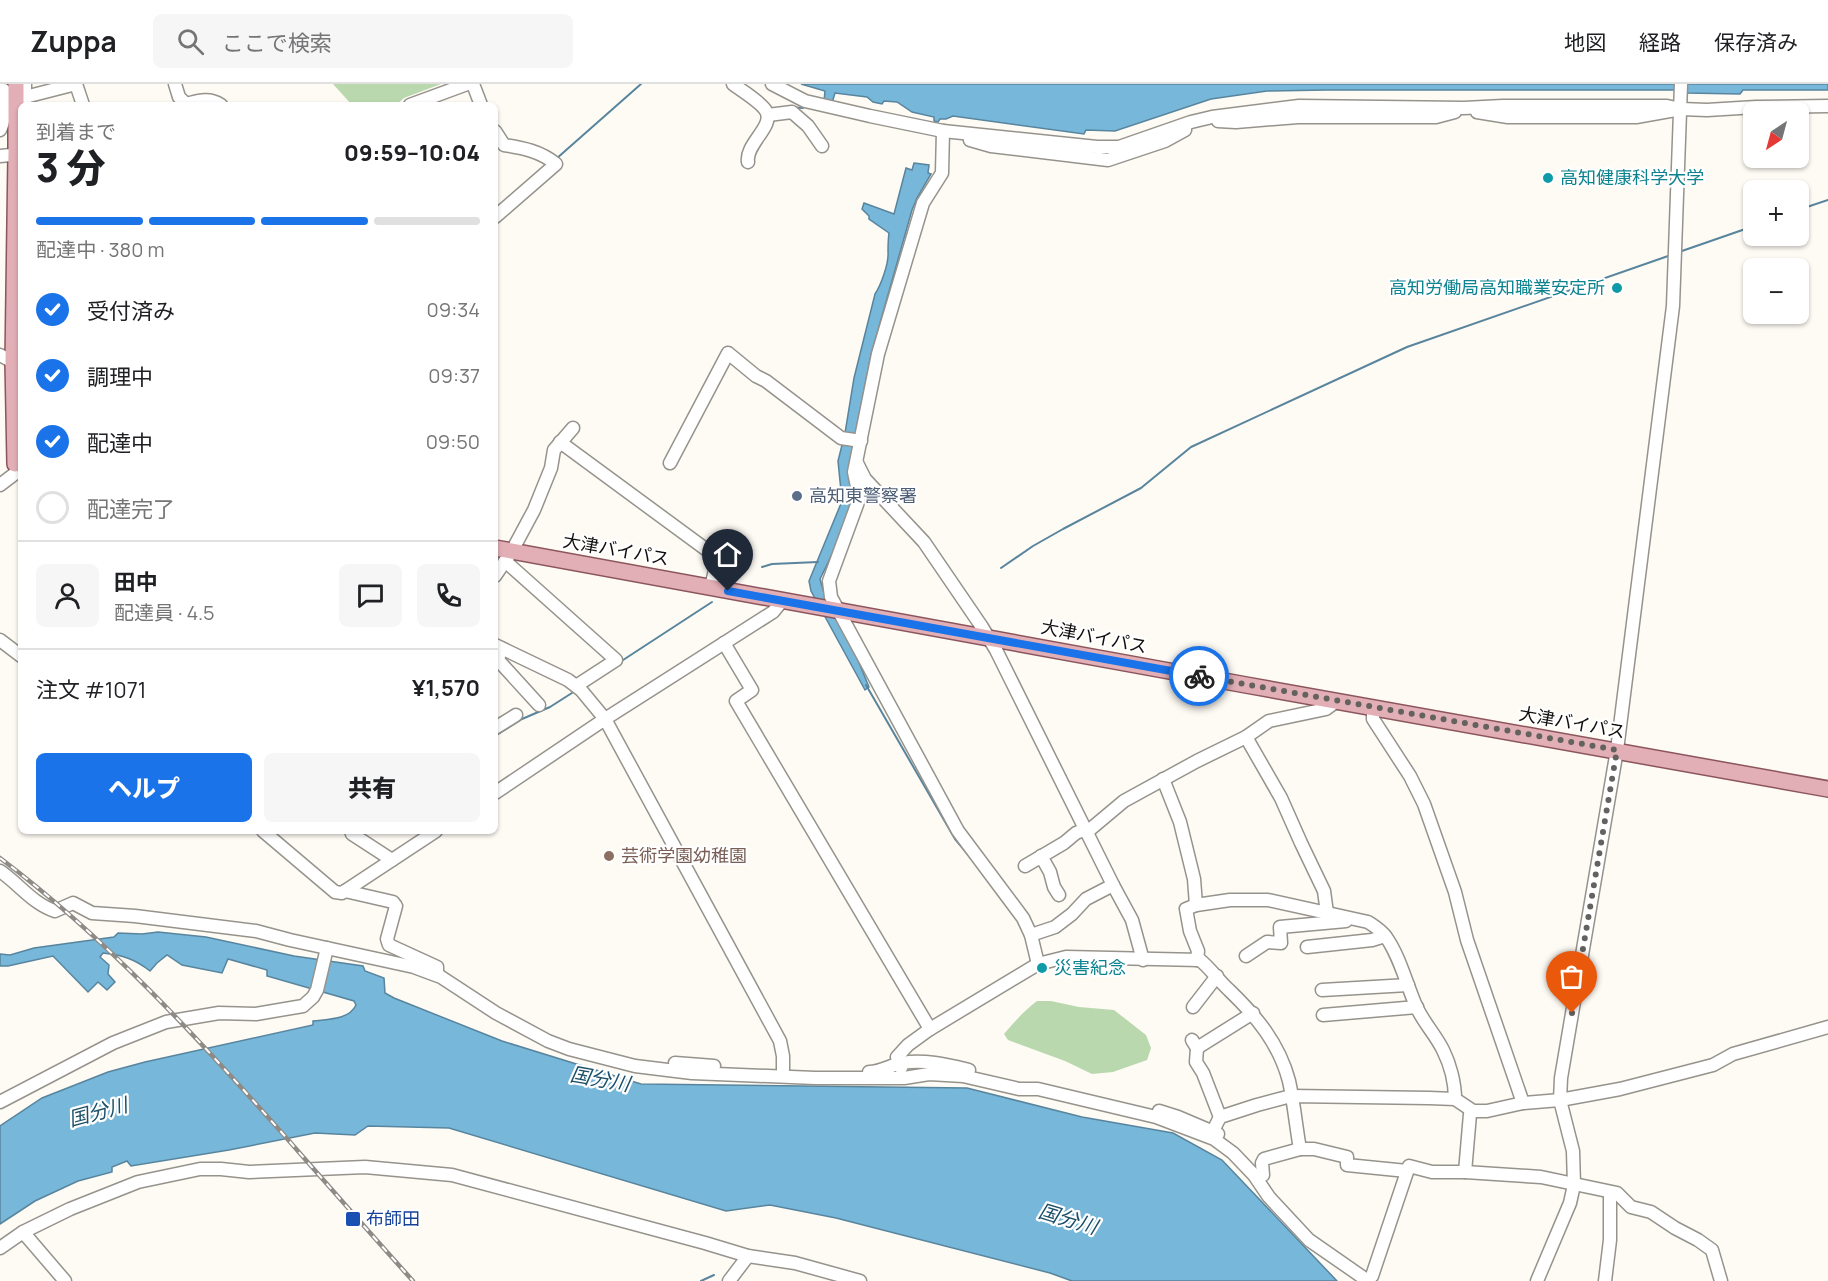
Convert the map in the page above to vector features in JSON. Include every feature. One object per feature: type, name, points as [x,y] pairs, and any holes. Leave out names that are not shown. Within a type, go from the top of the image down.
[{"type":"main road","points":[[6,87],[18,149]]},
{"type":"main road","points":[[14,464],[6,358],[18,170]]},
{"type":"main road","name":"大津バイパス","points":[[498,550],[509,556],[711,587],[1828,789]]},
{"type":"street","points":[[25,84],[25,101],[76,84],[82,102]]},
{"type":"street","points":[[175,84],[178,97],[184,102]]},
{"type":"street","points":[[418,102],[467,84]]},
{"type":"street","points":[[473,84],[480,102]]},
{"type":"street","points":[[733,84],[765,109],[768,115],[766,125],[747,156],[748,162]]},
{"type":"street","points":[[772,84],[805,100],[943,131],[991,146],[1108,160],[1166,141],[1192,126],[1212,121],[1236,122],[1320,116],[1436,117],[1464,108],[1508,117],[1636,117],[1681,107],[1707,110],[1828,106]]},
{"type":"street","points":[[1537,1281],[1570,1203],[1574,1185],[1573,1151],[1560,1100],[1561,1078],[1617,750],[1673,306],[1681,84]]},
{"type":"street","points":[[0,130],[4,120],[6,87]]},
{"type":"street","points":[[193,102],[204,99],[217,102]]},
{"type":"street","points":[[768,115],[792,112],[808,126],[822,146]]},
{"type":"street","points":[[943,131],[942,173],[923,203],[878,354],[858,441],[855,472],[858,502],[829,581],[831,597],[958,831],[1023,918],[1031,935],[1038,964]]},
{"type":"street","points":[[498,136],[504,145],[530,150],[556,164],[498,214]]},
{"type":"street","points":[[0,156],[18,154]]},
{"type":"street","points":[[670,462],[728,353],[841,438],[858,441]]},
{"type":"street","points":[[498,572],[534,510],[550,468],[554,450],[573,428]]},
{"type":"street","points":[[560,442],[715,556],[716,566],[711,587]]},
{"type":"street","points":[[0,485],[14,464]]},
{"type":"street","points":[[857,464],[865,479],[924,542],[988,637],[1132,920],[1143,960]]},
{"type":"street","points":[[509,556],[615,660],[576,686]]},
{"type":"street","points":[[498,791],[605,719],[773,612],[782,601]]},
{"type":"street","points":[[0,640],[18,654]]},
{"type":"street","points":[[724,643],[752,690],[736,701],[930,1029]]},
{"type":"street","points":[[539,705],[498,660],[498,647],[568,680],[605,719],[780,1041],[783,1070]]},
{"type":"street","points":[[1024,866],[1086,830],[1124,801],[1246,737],[1269,721],[1326,709],[1337,701]]},
{"type":"street","points":[[1373,707],[1373,719],[1410,776],[1424,804],[1455,892],[1467,940],[1523,1103]]},
{"type":"street","points":[[498,722],[516,715]]},
{"type":"street","points":[[1246,737],[1281,798],[1323,891],[1327,913]]},
{"type":"street","points":[[1163,779],[1180,822],[1194,879],[1196,905]]},
{"type":"street","points":[[267,834],[335,892],[342,893],[431,834]]},
{"type":"street","points":[[352,834],[392,860]]},
{"type":"street","points":[[1041,856],[1059,895]]},
{"type":"street","points":[[0,871],[14,880],[21,889],[45,908],[55,911],[74,903],[92,913],[256,931],[326,951],[404,964],[437,975],[535,1035],[569,1049],[634,1066],[743,1076],[815,1078],[904,1078],[928,1074],[963,1076],[1019,1089],[1038,1089],[1156,1117],[1214,1139],[1233,1153],[1254,1175],[1269,1197],[1309,1240],[1374,1279]]},
{"type":"street","points":[[1031,935],[1055,927],[1086,899],[1113,885]]},
{"type":"street","points":[[345,891],[393,902],[396,906],[387,939],[389,945],[437,967],[437,975]]},
{"type":"street","points":[[1197,960],[1198,951],[1190,931],[1186,909],[1196,905],[1252,899],[1268,900],[1368,922],[1385,936],[1396,955],[1417,1007],[1443,1050],[1455,1086],[1455,1099]]},
{"type":"street","points":[[1246,956],[1267,942],[1281,943],[1280,927],[1353,920]]},
{"type":"street","points":[[1307,947],[1372,940],[1385,936]]},
{"type":"street","points":[[0,1102],[113,1043],[166,1022],[219,1013],[256,1014],[303,1006],[317,990],[326,951]]},
{"type":"street","points":[[904,1078],[897,1057],[908,1045],[930,1029],[1038,964],[1066,957],[1197,960],[1210,968],[1267,1031],[1280,1055],[1289,1081],[1300,1149]]},
{"type":"street","points":[[1193,1007],[1217,976]]},
{"type":"street","points":[[1322,990],[1408,985]]},
{"type":"street","points":[[1323,1015],[1417,1007]]},
{"type":"street","points":[[1220,1117],[1196,1062],[1194,1044],[1252,1013]]},
{"type":"street","points":[[1213,1131],[1220,1117],[1291,1096],[1455,1099],[1473,1111],[1560,1100],[1620,1089],[1713,1065],[1733,1054],[1828,1027]]},
{"type":"street","points":[[535,1035],[657,1062],[783,1070],[878,1072],[899,1063],[949,1065],[1129,1103],[1178,1116],[1213,1131],[1248,1157],[1273,1191],[1320,1239],[1374,1279]]},
{"type":"street","points":[[1465,1172],[1470,1114],[1473,1111]]},
{"type":"street","points":[[1263,1175],[1262,1162],[1264,1159],[1300,1149],[1314,1149],[1347,1157],[1347,1165],[1407,1171]]},
{"type":"street","points":[[1374,1279],[1409,1166],[1432,1172],[1541,1177],[1617,1193],[1631,1207],[1651,1212],[1712,1250],[1721,1281]]},
{"type":"street","points":[[0,1248],[23,1232],[70,1209],[138,1182],[200,1169],[249,1172],[365,1167],[452,1176],[693,1239],[748,1256],[795,1263],[860,1281]]},
{"type":"street","points":[[1605,1281],[1610,1240],[1610,1192]]},
{"type":"street","points":[[23,1232],[65,1281]]},
{"type":"street","points":[[729,1281],[748,1256]]},
{"type":"green space","points":[[333,84],[441,84],[404,98],[399,102],[349,102]]},
{"type":"green space","points":[[1037,1001],[1114,1010],[1146,1035],[1151,1048],[1147,1060],[1113,1072],[1092,1074],[1065,1061],[1008,1040],[1004,1034]]},
{"type":"water","points":[[801,84],[1828,84],[1828,90],[1743,90],[1740,94],[1686,93],[1675,90],[1267,91],[1211,99],[1115,131],[1086,130],[1084,134],[953,116],[940,119],[938,122],[934,121],[934,117],[912,112],[897,102],[884,101],[882,104],[873,102],[867,97],[835,93],[832,103],[824,101],[825,91]]},
{"type":"water","points":[[914,163],[929,165],[928,173],[931,174],[912,210],[871,355],[849,465],[852,502],[840,537],[820,579],[824,593],[855,653],[869,687],[865,690],[811,591],[809,581],[842,501],[838,461],[854,378],[875,294],[887,262],[889,233],[869,219],[862,209],[864,203],[894,214],[906,168],[912,170]]},
{"type":"water","name":"国分川","points":[[158,932],[206,937],[294,956],[363,966],[365,971],[384,978],[385,993],[394,998],[502,1041],[641,1084],[967,1088],[1082,1117],[1173,1133],[1222,1160],[1337,1281],[1072,1281],[1050,1273],[836,1218],[770,1205],[726,1211],[449,1128],[368,1126],[355,1135],[315,1133],[131,1166],[127,1161],[112,1167],[112,1172],[78,1181],[35,1201],[0,1224],[0,1126],[42,1098],[108,1072],[313,1025],[313,1021],[337,1018],[348,1014],[356,1005],[354,1001],[267,976],[267,970],[228,959],[222,973],[182,965],[167,955],[150,971],[128,958],[103,953],[100,957],[109,965],[108,974],[115,982],[107,990],[98,982],[88,992],[53,956],[0,966],[0,954],[10,955],[34,948],[114,937],[118,933]]},
{"type":"waterway","points":[[556,159],[641,84]]},
{"type":"waterway","points":[[785,107],[803,108]]},
{"type":"waterway","points":[[1809,206],[1828,200]]},
{"type":"waterway","points":[[1679,252],[1743,230]]},
{"type":"waterway","points":[[1001,568],[1033,546],[1141,488],[1191,447],[1407,347],[1671,255]]},
{"type":"waterway","points":[[762,567],[772,564],[818,562]]},
{"type":"waterway","points":[[620,662],[712,602]]},
{"type":"waterway","points":[[866,685],[955,839],[976,864]]},
{"type":"waterway","points":[[498,734],[575,691]]},
{"type":"waterway","points":[[701,1281],[714,1275]]},
{"type":"railway","points":[[0,858],[77,921],[183,1024],[413,1281]]},
{"type":"way so far","points":[[1199,676],[1617,750],[1572,1013]]},
{"type":"place","name":"高知健康科学大学","points":[[1548,178]]},
{"type":"place","name":"高知労働局高知職業安定所","points":[[1617,288]]},
{"type":"place","name":"高知東警察署","points":[[797,496]]},
{"type":"place","name":"芸術学園幼稚園","points":[[609,856]]},
{"type":"place","name":"災害紀念","points":[[1042,968]]},
{"type":"place","name":"布師田","points":[[353,1219]]},
{"type":"route","points":[[728,591],[1199,676]]}]
